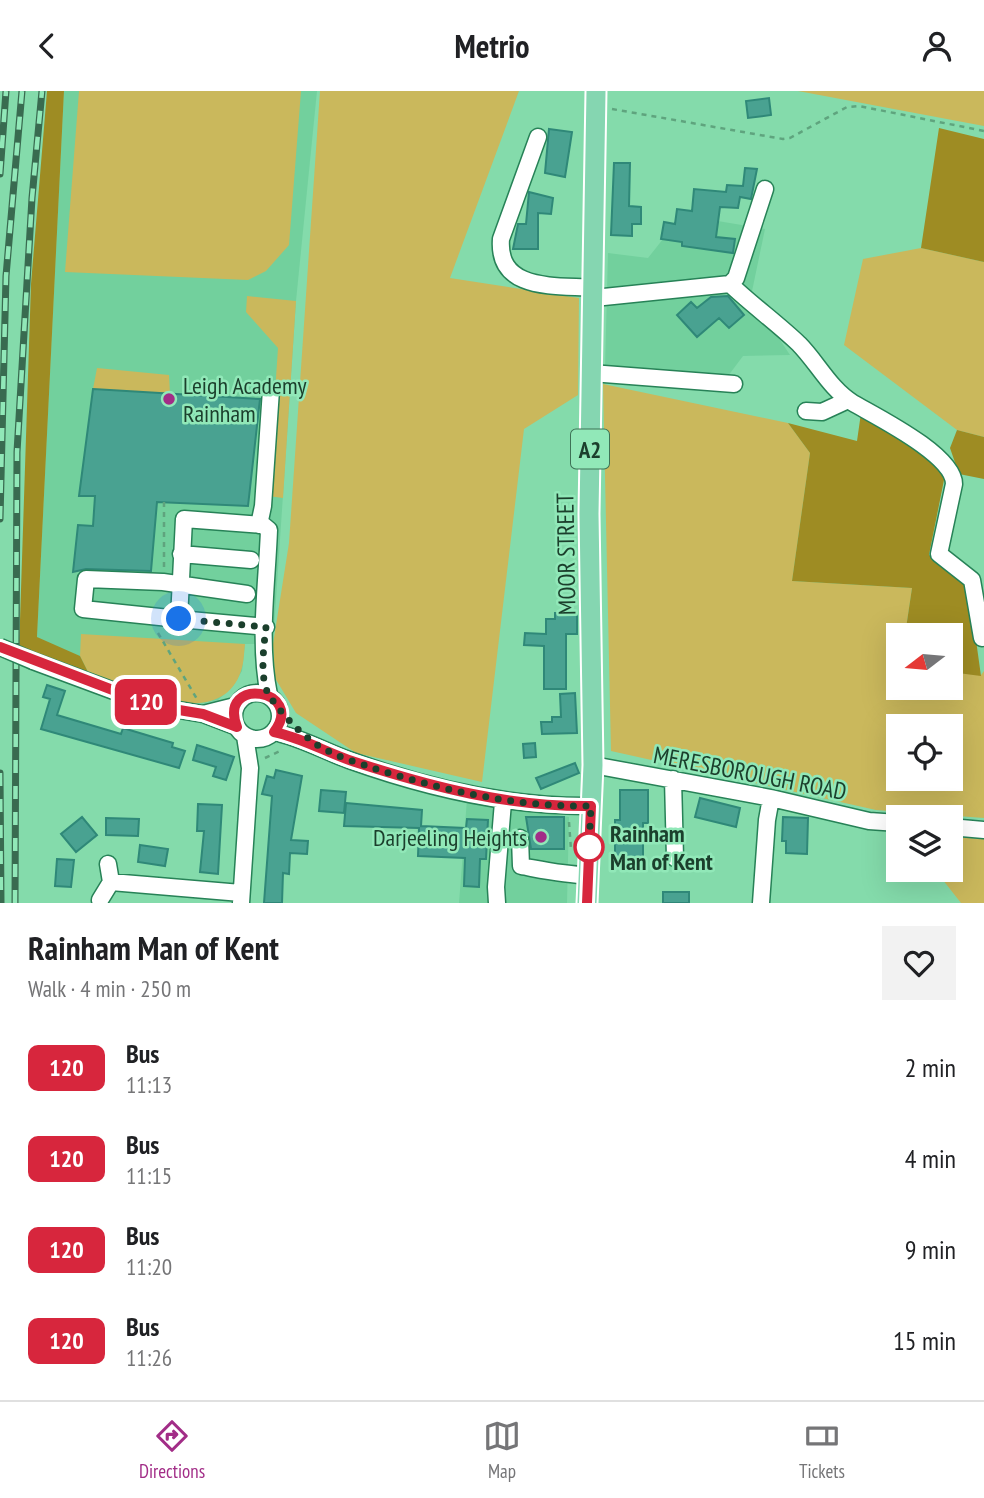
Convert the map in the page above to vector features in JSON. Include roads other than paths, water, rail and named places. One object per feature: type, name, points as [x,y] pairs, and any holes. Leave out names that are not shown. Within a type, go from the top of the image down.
[{"type":"main road","name":"MOOR STREET","points":[[591,806],[591,373],[596,99]]},
{"type":"main road","name":"A2","points":[[587,903],[591,806]]},
{"type":"street","points":[[538,137],[501,239],[500,252],[504,264],[521,280],[533,283],[594,293],[730,284],[736,278],[765,189]]},
{"type":"street","points":[[730,284],[798,344],[848,400],[918,442],[954,475],[939,554],[972,580],[982,638]]},
{"type":"street","points":[[591,373],[733,384]]},
{"type":"street","points":[[259,524],[263,506],[271,390]]},
{"type":"street","points":[[806,411],[834,409],[848,400]]},
{"type":"street","points":[[111,882],[241,898],[253,763],[241,731],[241,700],[262,659],[266,627],[269,530],[259,524],[184,519],[181,554],[183,585],[179,619]]},
{"type":"street","points":[[181,554],[251,560]]},
{"type":"street","points":[[247,594],[183,585],[86,579],[83,608],[266,627]]},
{"type":"street","points":[[0,647],[161,707],[203,714],[256,739],[272,734],[314,743],[350,760],[405,778],[503,802],[591,806]]},
{"type":"street","points":[[253,763],[281,719],[262,659]]},
{"type":"street","points":[[203,714],[261,692],[274,700],[314,743]]},
{"type":"street","name":"MERESBOROUGH ROAD","points":[[593,765],[771,798],[869,821],[886,822]]},
{"type":"street","points":[[673,779],[675,858]]},
{"type":"street","points":[[761,903],[766,820],[771,798]]},
{"type":"street","points":[[497,903],[495,887],[503,802]]},
{"type":"street","points":[[963,828],[984,830]]},
{"type":"street","points":[[520,838],[521,866],[550,869],[566,875],[587,875]]},
{"type":"street","points":[[100,900],[111,882],[108,864]]},
{"type":"railway","points":[[0,174],[6,91]]},
{"type":"railway","points":[[0,519],[6,276],[22,91]]},
{"type":"railway","points":[[15,903],[17,452],[32,198],[42,91]]},
{"type":"railway","points":[[0,773],[1,903]]},
{"type":"place","name":"Leigh Academy Rainham","points":[[169,399]]},
{"type":"place","name":"Darjeeling Heights","points":[[541,837]]},
{"type":"place","name":"Rainham Man of Kent","points":[[589,847]]}]
